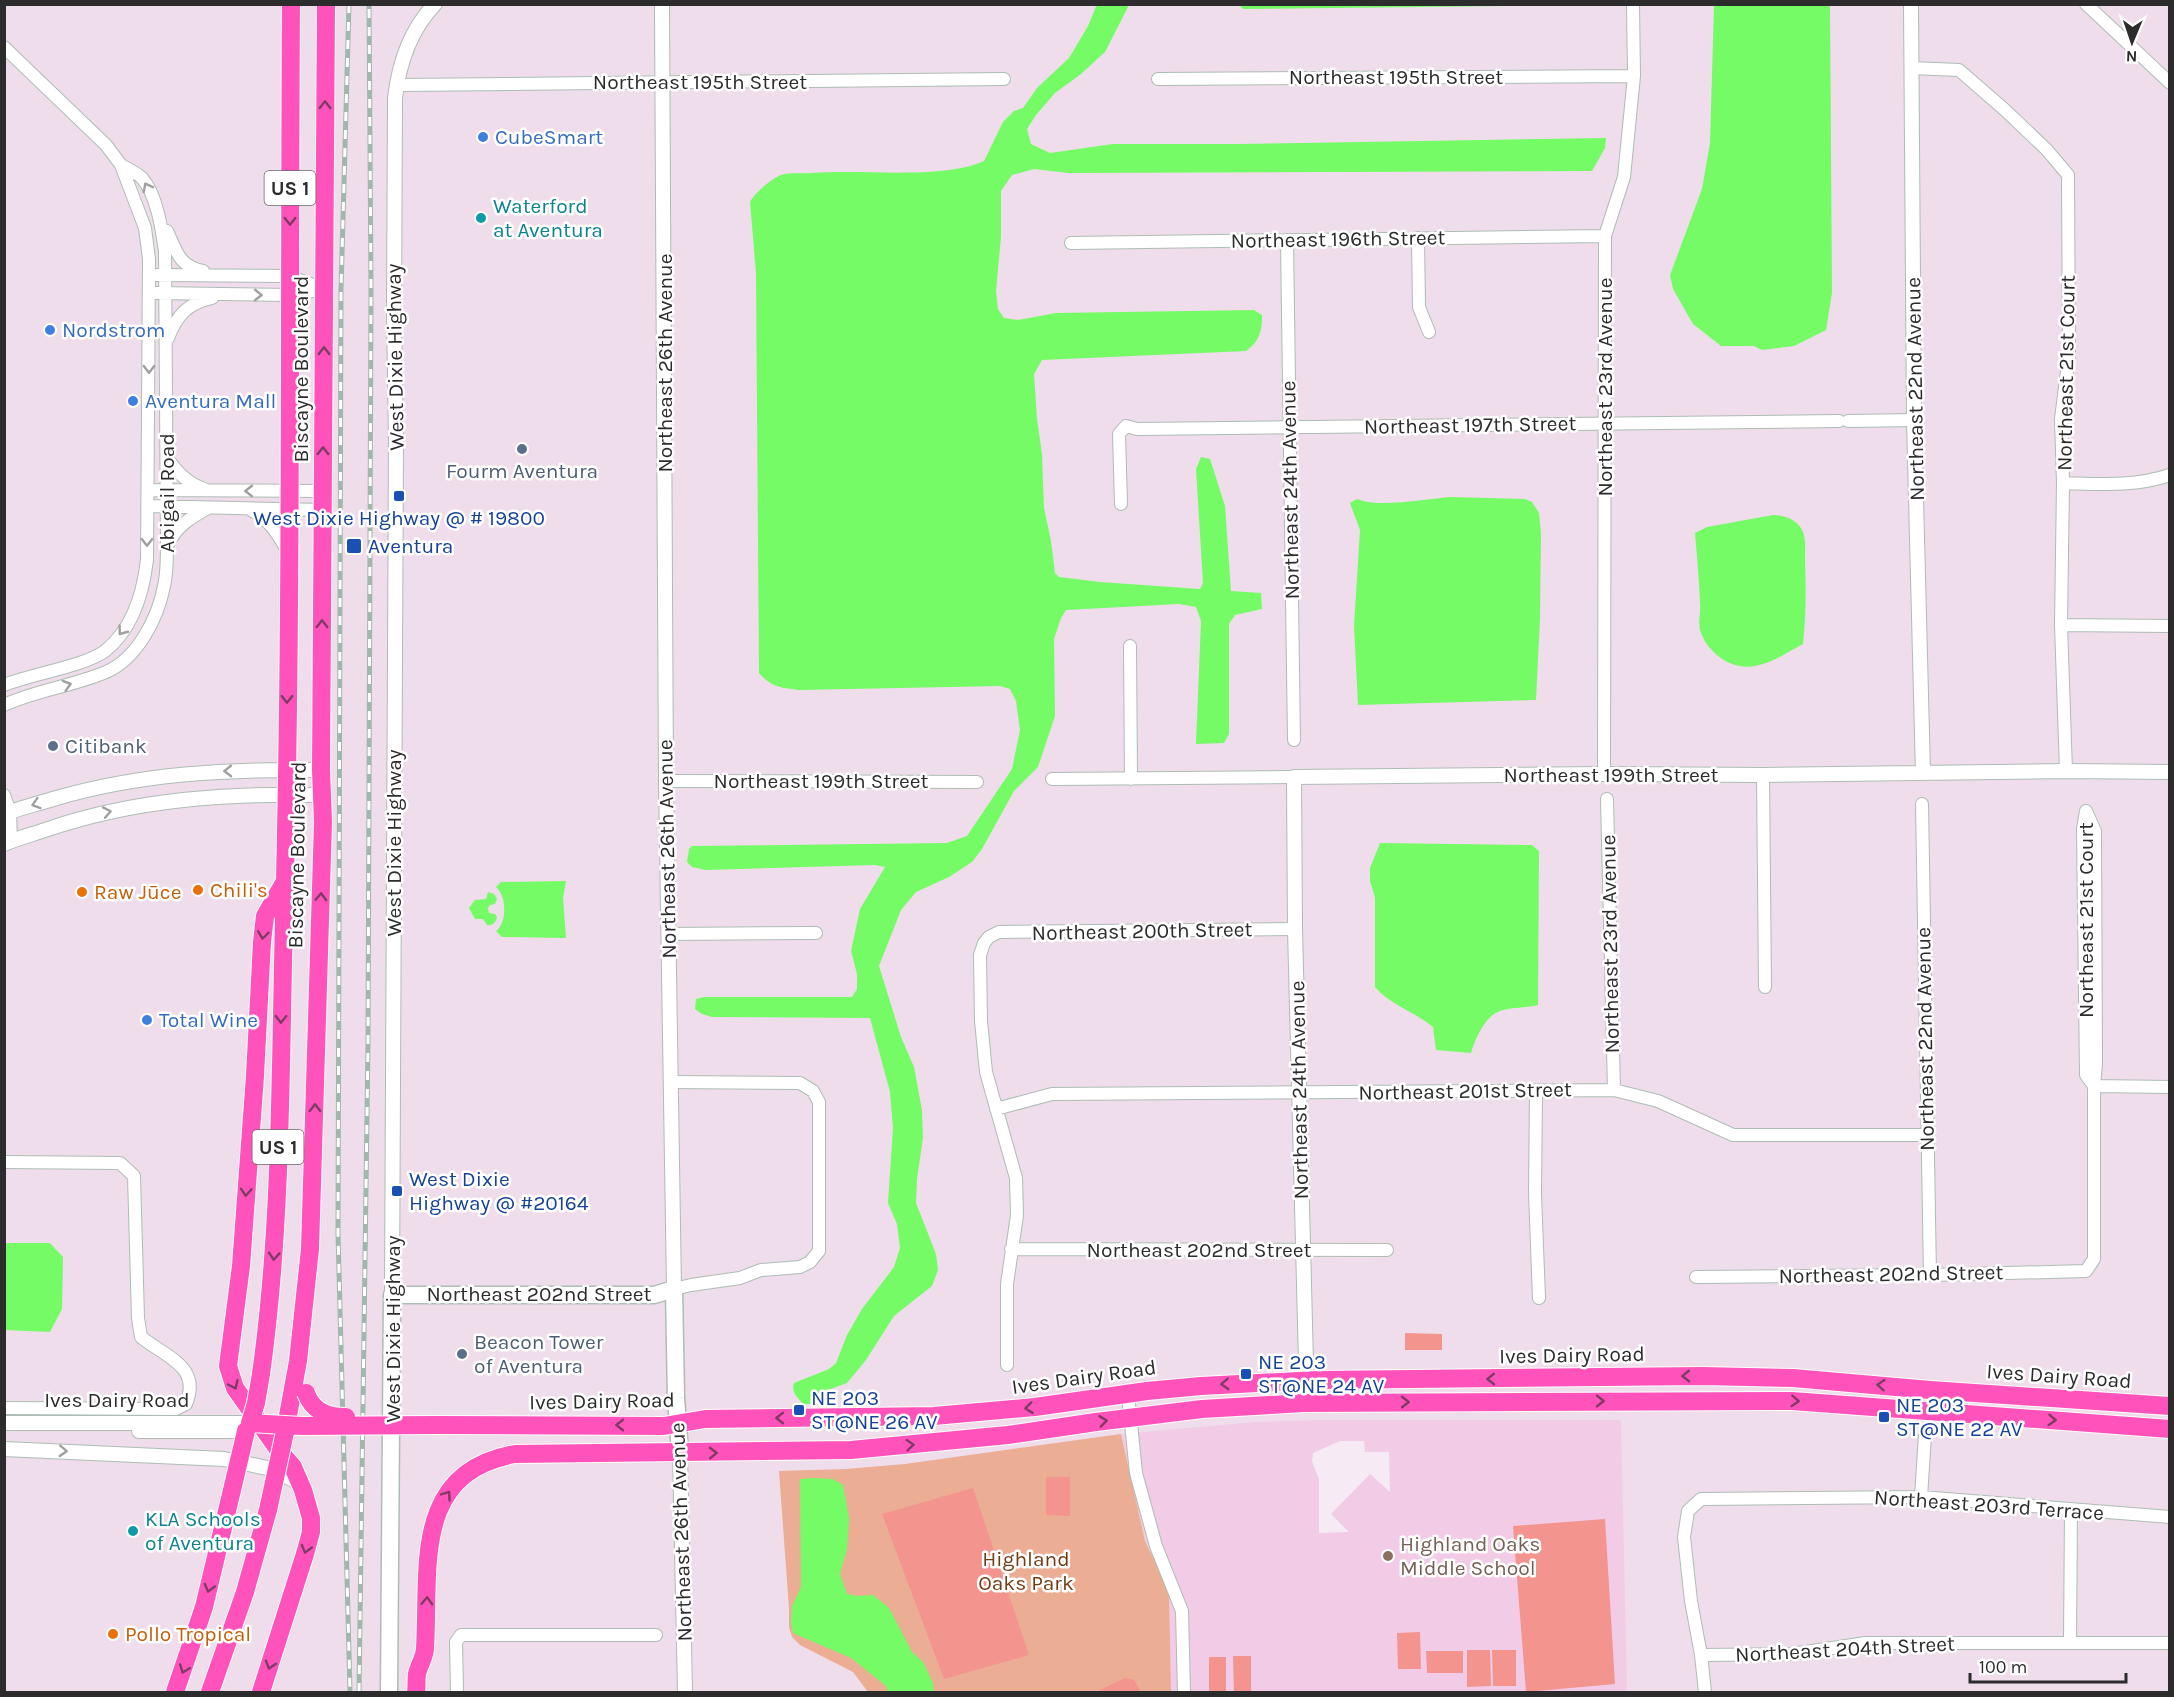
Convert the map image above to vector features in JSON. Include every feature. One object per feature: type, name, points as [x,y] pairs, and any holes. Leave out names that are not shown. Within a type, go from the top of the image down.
[{"type":"main road","name":"Biscayne Boulevard","points":[[175,1692],[204,1607],[248,1427],[256,1403],[270,1300],[276,1223],[287,794],[291,4]]},
{"type":"main road","name":"Biscayne Boulevard","points":[[300,1393],[298,1361],[311,1230],[323,822],[321,770],[326,4]]},
{"type":"main road","points":[[261,1692],[311,1532],[309,1509],[293,1467],[235,1388],[228,1366],[243,1232],[265,916],[285,882]]},
{"type":"main road","name":"Northeast 202nd Street","points":[[392,1295],[654,1295],[674,1289]]},
{"type":"main road","name":"Northeast 26th Avenue","points":[[674,1289],[676,1398],[680,1453]]},
{"type":"main road","name":"West Dixie Highway","points":[[388,1692],[392,1295]]},
{"type":"main road","name":"Ives Dairy Road","points":[[248,1427],[664,1426],[705,1419],[954,1415],[1201,1386],[1305,1381],[1703,1376],[1793,1378],[2169,1406]]},
{"type":"main road","points":[[210,1692],[245,1592],[268,1510],[286,1426],[300,1393],[322,1413],[332,1417],[350,1417],[367,1426]]},
{"type":"main road","points":[[429,1692],[425,1651],[431,1532],[446,1496],[466,1475],[491,1461],[515,1454],[851,1450],[998,1437],[1202,1409],[1304,1403],[1792,1401],[2169,1428]]},
{"type":"main road","points":[[416,1692],[417,1675],[425,1651]]},
{"type":"street","name":"West Dixie Highway","points":[[392,1295],[396,454],[394,313],[397,85],[411,39],[423,18],[435,4]]},
{"type":"street","name":"Northeast 26th Avenue","points":[[662,4],[666,781],[674,1289]]},
{"type":"street","name":"Northeast 23rd Avenue","points":[[1604,774],[1605,236],[1624,177],[1634,76],[1633,4]]},
{"type":"street","name":"Northeast 22nd Avenue","points":[[1911,4],[1914,420],[1923,772]]},
{"type":"street","points":[[2086,4],[2169,83]]},
{"type":"street","name":"Abigail Road","points":[[4,47],[106,145],[122,165],[142,178],[152,196],[165,252],[167,458],[166,571],[161,598],[150,626],[137,645],[118,665],[99,675],[7,706]]},
{"type":"street","name":"Northeast 21st Court","points":[[1911,68],[1959,70],[2047,150],[2068,175],[2069,355],[2061,419],[2063,483],[2061,625],[2066,771]]},
{"type":"street","name":"Northeast 195th Street","points":[[1158,79],[1634,76]]},
{"type":"street","name":"Northeast 195th Street","points":[[397,85],[1004,79]]},
{"type":"street","name":"Abigail Road","points":[[4,685],[85,660],[104,651],[120,636],[131,620],[139,602],[145,578],[148,506],[149,274],[145,228],[122,165]]},
{"type":"street","points":[[159,219],[169,234],[175,253],[182,262],[198,270],[225,275]]},
{"type":"street","name":"Northeast 196th Street","points":[[1071,243],[1605,236]]},
{"type":"street","points":[[1418,238],[1419,307],[1429,332]]},
{"type":"street","name":"Northeast 24th Avenue","points":[[1287,240],[1294,740]]},
{"type":"street","points":[[149,274],[289,276],[324,289]]},
{"type":"street","points":[[149,292],[289,295],[324,289]]},
{"type":"street","points":[[165,345],[173,324],[184,310],[206,299],[227,294]]},
{"type":"street","name":"Northeast 197th Street","points":[[1121,504],[1119,434],[1126,426],[1137,429],[1914,420]]},
{"type":"street","points":[[167,458],[190,483],[211,490]]},
{"type":"street","points":[[2063,483],[2116,485],[2153,481],[2169,476]]},
{"type":"street","points":[[148,490],[211,490],[288,500],[323,500]]},
{"type":"street","points":[[148,506],[247,508],[288,500],[323,500]]},
{"type":"street","points":[[167,545],[175,531],[209,507]]},
{"type":"street","points":[[247,508],[264,518],[276,531],[288,552]]},
{"type":"street","points":[[2061,625],[2169,626]]},
{"type":"street","points":[[1130,646],[1131,779]]},
{"type":"street","points":[[7,813],[83,790],[144,778],[212,771],[321,770]]},
{"type":"street","name":"Northeast 199th Street","points":[[1052,779],[2169,772]]},
{"type":"street","points":[[1762,775],[1766,987]]},
{"type":"street","name":"Northeast 24th Avenue","points":[[1294,777],[1304,1403]]},
{"type":"street","name":"Northeast 199th Street","points":[[666,781],[976,782]]},
{"type":"street","points":[[4,795],[7,839],[89,815],[152,803],[287,794],[322,795]]},
{"type":"street","name":"Northeast 23rd Avenue","points":[[1607,799],[1614,1090]]},
{"type":"street","name":"Northeast 22nd Avenue","points":[[1922,804],[1930,1275]]},
{"type":"street","name":"Northeast 21st Court","points":[[2086,1271],[2094,1259],[2096,1063],[2095,831],[2086,811],[2083,829],[2086,1075],[2094,1086]]},
{"type":"street","name":"Northeast 200th Street","points":[[996,1109],[986,1072],[981,1021],[980,955],[989,937],[999,932],[1295,929]]},
{"type":"street","points":[[669,934],[816,933]]},
{"type":"street","name":"Northeast 202nd Street","points":[[671,1082],[800,1083],[813,1091],[819,1102],[819,1251],[810,1262],[800,1267],[761,1270],[740,1278],[674,1289]]},
{"type":"street","points":[[2094,1086],[2169,1087]]},
{"type":"street","name":"Northeast 201st Street","points":[[996,1109],[1052,1094],[1614,1090],[1658,1101],[1733,1135],[1927,1135]]},
{"type":"street","points":[[1536,1091],[1535,1194],[1539,1298]]},
{"type":"street","points":[[996,1109],[1016,1178],[1017,1215],[1007,1284],[1006,1365]]},
{"type":"street","points":[[4,1162],[120,1163],[134,1176],[138,1318],[141,1337],[175,1359],[183,1368],[189,1381],[189,1396],[186,1404],[176,1409],[4,1408]]},
{"type":"street","name":"Northeast 202nd Street","points":[[1011,1249],[1387,1250]]},
{"type":"street","name":"Northeast 202nd Street","points":[[1696,1277],[2086,1271]]},
{"type":"street","points":[[1128,1394],[1136,1473],[1143,1502],[1156,1546],[1182,1611],[1184,1692]]},
{"type":"street","name":"Ives Dairy Road","points":[[4,1423],[248,1427]]},
{"type":"street","name":"Ives Dairy Road","points":[[4,1432],[198,1426]]},
{"type":"street","points":[[1921,1497],[1925,1435]]},
{"type":"street","points":[[4,1449],[224,1459],[272,1469],[299,1483]]},
{"type":"street","name":"Northeast 26th Avenue","points":[[680,1453],[685,1692]]},
{"type":"street","name":"Northeast 203rd Terrace","points":[[1701,1655],[1691,1601],[1684,1537],[1688,1511],[1701,1499],[1921,1497],[2169,1517]]},
{"type":"street","points":[[2070,1643],[2071,1510]]},
{"type":"street","points":[[457,1692],[456,1646],[459,1636],[473,1633],[656,1635]]},
{"type":"street","name":"Northeast 204th Street","points":[[1701,1655],[1792,1654],[1866,1643],[2169,1643]]},
{"type":"street","points":[[1701,1655],[1705,1692]]},
{"type":"shaded area","points":[[1097,4],[1129,5],[1105,52],[1055,93],[1027,129],[1031,144],[1050,153],[1113,144],[1606,138],[1605,148],[1592,171],[1068,173],[1034,169],[1012,175],[1001,191],[1001,237],[996,291],[998,309],[1004,318],[1018,320],[1056,313],[1254,310],[1262,315],[1259,335],[1246,351],[1042,360],[1034,374],[1042,454],[1044,508],[1055,573],[1059,577],[1100,582],[1200,589],[1203,583],[1196,469],[1201,457],[1210,459],[1225,506],[1231,591],[1261,593],[1262,609],[1235,615],[1229,624],[1229,734],[1224,743],[1196,744],[1201,621],[1196,607],[1179,604],[1066,610],[1061,618],[1054,639],[1055,716],[1038,767],[1014,791],[982,849],[972,862],[949,877],[916,892],[901,910],[879,966],[901,1037],[914,1067],[922,1110],[923,1138],[916,1203],[936,1254],[938,1270],[932,1286],[894,1316],[866,1360],[847,1383],[820,1393],[817,1404],[803,1404],[794,1392],[794,1383],[829,1369],[836,1363],[847,1335],[862,1309],[894,1267],[900,1248],[897,1224],[888,1203],[893,1128],[890,1092],[870,1018],[712,1017],[695,1009],[696,999],[704,997],[852,997],[857,989],[857,974],[851,951],[860,909],[885,867],[875,865],[706,870],[692,867],[687,862],[689,849],[692,846],[947,843],[967,836],[1012,769],[1020,730],[1016,701],[1010,689],[1000,686],[799,690],[777,686],[759,673],[756,273],[750,202],[768,183],[785,174],[925,172],[967,167],[984,161],[1003,122],[1014,111],[1023,108],[1037,88],[1069,58],[1088,26]]},
{"type":"shaded area","points":[[1589,4],[1243,9],[1240,6],[1226,5]]},
{"type":"shaded area","points":[[1714,5],[1830,5],[1832,293],[1826,330],[1794,346],[1762,350],[1754,346],[1721,346],[1693,324],[1673,289],[1670,275],[1702,189],[1710,143]]},
{"type":"shaded area","points":[[1450,497],[1525,499],[1532,502],[1539,513],[1541,533],[1540,619],[1536,700],[1358,705],[1354,626],[1360,530],[1350,503],[1357,499],[1366,502],[1389,503]]},
{"type":"shaded area","points":[[1773,515],[1794,521],[1804,535],[1806,592],[1803,644],[1761,665],[1740,666],[1729,663],[1718,656],[1707,644],[1700,630],[1695,533],[1707,527]]},
{"type":"shaded area","points":[[1380,843],[1532,845],[1539,851],[1538,1005],[1509,1009],[1495,1014],[1481,1029],[1471,1053],[1436,1050],[1433,1027],[1387,998],[1375,987],[1375,898],[1370,881],[1370,868]]},
{"type":"shaded area","points":[[566,881],[563,898],[566,938],[502,937],[496,931],[504,916],[504,903],[496,887],[501,882]]},
{"type":"shaded area","points":[[488,892],[494,894],[497,899],[495,904],[488,908],[489,913],[497,917],[495,922],[487,925],[483,919],[475,919],[469,908],[475,900],[486,899]]},
{"type":"shaded area","points":[[4,1243],[50,1243],[63,1257],[62,1309],[50,1332],[5,1330]]},
{"type":"shaded area","points":[[1405,1333],[1442,1334],[1442,1350],[1405,1350]]},
{"type":"shaded area","name":"Highland Oaks Middle School","points":[[1621,1420],[1627,1692],[1171,1692],[1169,1590],[1145,1541],[1121,1434],[1256,1422]]},
{"type":"shaded area","points":[[1340,1441],[1364,1441],[1365,1452],[1389,1452],[1390,1492],[1370,1474],[1331,1514],[1349,1532],[1319,1533],[1319,1479],[1312,1462],[1313,1453]]},
{"type":"shaded area","points":[[1046,1477],[1070,1477],[1070,1516],[1046,1515]]},
{"type":"shaded area","points":[[800,1479],[833,1479],[843,1485],[849,1518],[847,1549],[840,1574],[847,1594],[873,1595],[889,1608],[912,1652],[923,1662],[933,1683],[934,1692],[888,1692],[886,1686],[851,1658],[793,1633],[792,1606],[801,1587]]},
{"type":"shaded area","points":[[973,1488],[1029,1655],[944,1679],[882,1514]]},
{"type":"shaded area","points":[[1605,1519],[1615,1684],[1526,1692],[1513,1526]]},
{"type":"shaded area","points":[[1420,1632],[1421,1669],[1398,1669],[1397,1633]]},
{"type":"shaded area","points":[[1467,1650],[1490,1650],[1491,1686],[1467,1687]]},
{"type":"shaded area","points":[[1492,1650],[1516,1650],[1516,1686],[1493,1686]]},
{"type":"shaded area","points":[[1426,1651],[1463,1651],[1463,1673],[1427,1673]]},
{"type":"shaded area","points":[[1233,1656],[1251,1656],[1251,1692],[1234,1692]]},
{"type":"shaded area","points":[[1209,1657],[1226,1657],[1226,1692],[1209,1692]]},
{"type":"shaded area","points":[[1125,1678],[1134,1680],[1141,1692],[1096,1692]]},
{"type":"green space","name":"Highland Oaks Park","points":[[1121,1434],[1145,1541],[1169,1590],[1171,1692],[868,1692],[853,1672],[800,1645],[792,1637],[789,1627],[779,1471],[905,1464]]},
{"type":"railway","points":[[349,4],[341,290],[338,1233],[350,1692]]},
{"type":"railway","points":[[359,1692],[368,1043],[371,288],[369,4]]},
{"type":"place","name":"CubeSmart","points":[[483,137]]},
{"type":"place","name":"Waterford at Aventura","points":[[481,218]]},
{"type":"place","name":"Nordstrom","points":[[50,330]]},
{"type":"place","name":"Aventura Mall","points":[[133,401]]},
{"type":"place","name":"Fourm Aventura","points":[[522,449]]},
{"type":"place","name":"West Dixie Highway @ # 19800","points":[[399,496]]},
{"type":"place","name":"Aventura","points":[[354,546]]},
{"type":"place","name":"Citibank","points":[[53,746]]},
{"type":"place","name":"Chili's","points":[[198,890]]},
{"type":"place","name":"Raw Jūce","points":[[82,892]]},
{"type":"place","name":"Total Wine","points":[[147,1020]]},
{"type":"place","name":"West Dixie Highway @ #20164","points":[[397,1191]]},
{"type":"place","name":"Beacon Tower of Aventura","points":[[462,1354]]},
{"type":"place","name":"NE 203 ST@NE 24 AV","points":[[1246,1374]]},
{"type":"place","name":"NE 203 ST@NE 26 AV","points":[[799,1410]]},
{"type":"place","name":"NE 203 ST@NE 22 AV","points":[[1884,1417]]},
{"type":"place","name":"KLA Schools of Aventura","points":[[133,1531]]},
{"type":"place","name":"Highland Oaks Middle School","points":[[1388,1556]]},
{"type":"place","name":"Pollo Tropical","points":[[113,1634]]}]
